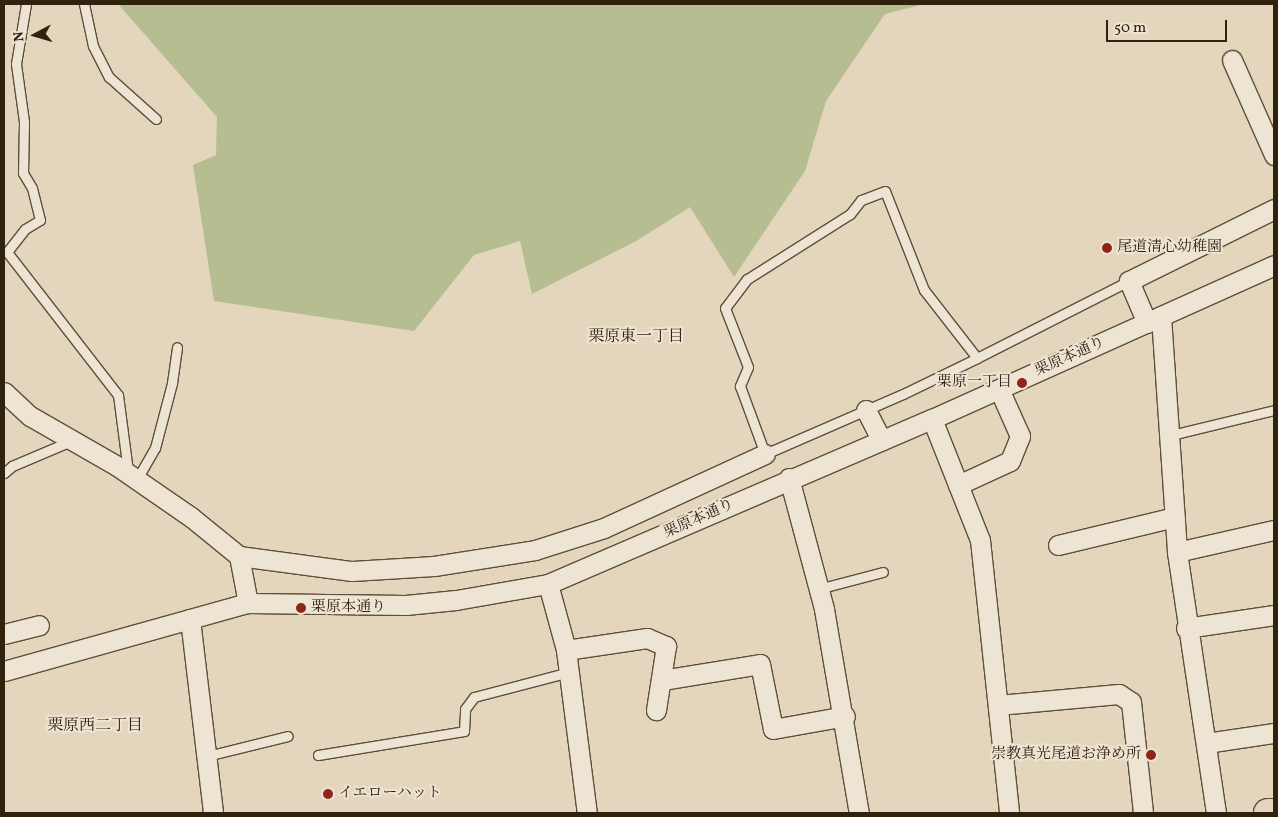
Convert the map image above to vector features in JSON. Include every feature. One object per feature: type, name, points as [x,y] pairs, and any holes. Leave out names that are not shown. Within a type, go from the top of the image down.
[{"type":"highway","points":[[1268,813],[1274,813]]},
{"type":"street","points":[[1232,60],[1274,155]]},
{"type":"street","points":[[1216,813],[1186,628],[1177,552],[1171,436],[1154,320],[1129,280],[1274,209]]},
{"type":"street","name":"栗原本通り","points":[[4,671],[248,603],[406,605],[548,584],[600,564],[789,478],[932,419],[1274,265]]},
{"type":"street","points":[[958,485],[1010,461],[1020,436],[999,389]]},
{"type":"street","points":[[4,392],[30,416],[132,477],[192,517],[239,556],[352,571],[434,566],[535,550],[604,528],[765,454]]},
{"type":"street","points":[[866,410],[881,440]]},
{"type":"street","points":[[932,419],[980,540],[1009,813]]},
{"type":"street","points":[[789,478],[818,589],[845,716],[859,813]]},
{"type":"street","points":[[1058,545],[1175,517]]},
{"type":"street","points":[[1177,552],[1274,530]]},
{"type":"street","points":[[239,556],[248,603]]},
{"type":"street","points":[[548,584],[566,650],[587,813]]},
{"type":"street","points":[[1186,628],[1274,615]]},
{"type":"street","points":[[190,619],[213,813]]},
{"type":"street","points":[[4,634],[39,625]]},
{"type":"street","points":[[566,650],[647,638],[666,646],[656,710]]},
{"type":"street","points":[[662,680],[760,664],[773,729],[845,716]]},
{"type":"street","points":[[998,704],[1119,694],[1131,702],[1143,813]]},
{"type":"street","points":[[1206,743],[1274,733]]},
{"type":"lane","points":[[26,4],[16,64],[24,122],[23,173],[32,188],[40,220],[25,229],[7,252],[118,395],[132,477]]},
{"type":"lane","points":[[84,4],[93,46],[109,77],[156,119]]},
{"type":"lane","points":[[977,358],[924,290],[885,191],[861,200],[850,214],[746,279],[725,308],[748,367],[740,386],[765,454],[866,410],[977,358],[1129,280]]},
{"type":"lane","points":[[132,477],[155,448],[172,383],[177,347]]},
{"type":"lane","points":[[1171,436],[1274,410]]},
{"type":"lane","points":[[4,473],[12,466],[72,441]]},
{"type":"lane","points":[[818,589],[882,572]]},
{"type":"lane","points":[[318,755],[464,731],[466,709],[474,697],[569,672]]},
{"type":"lane","points":[[207,756],[288,736]]},
{"type":"green space","points":[[118,4],[925,4],[885,14],[826,101],[805,171],[734,277],[690,207],[638,240],[532,294],[520,241],[474,255],[414,331],[214,301],[193,165],[216,155],[217,117]]},
{"type":"place","name":"尾道清心幼稚園","points":[[1107,248]]},
{"type":"place","name":"栗原一丁目","points":[[1022,383]]},
{"type":"place","name":"栗原本通り","points":[[301,608]]},
{"type":"place","name":"崇教真光尾道お浄め所","points":[[1151,755]]},
{"type":"place","name":"イエローハット","points":[[328,794]]},
{"type":"district","name":"栗原東一丁目","points":[[636,337]]},
{"type":"district","name":"栗原西二丁目","points":[[95,726]]}]
